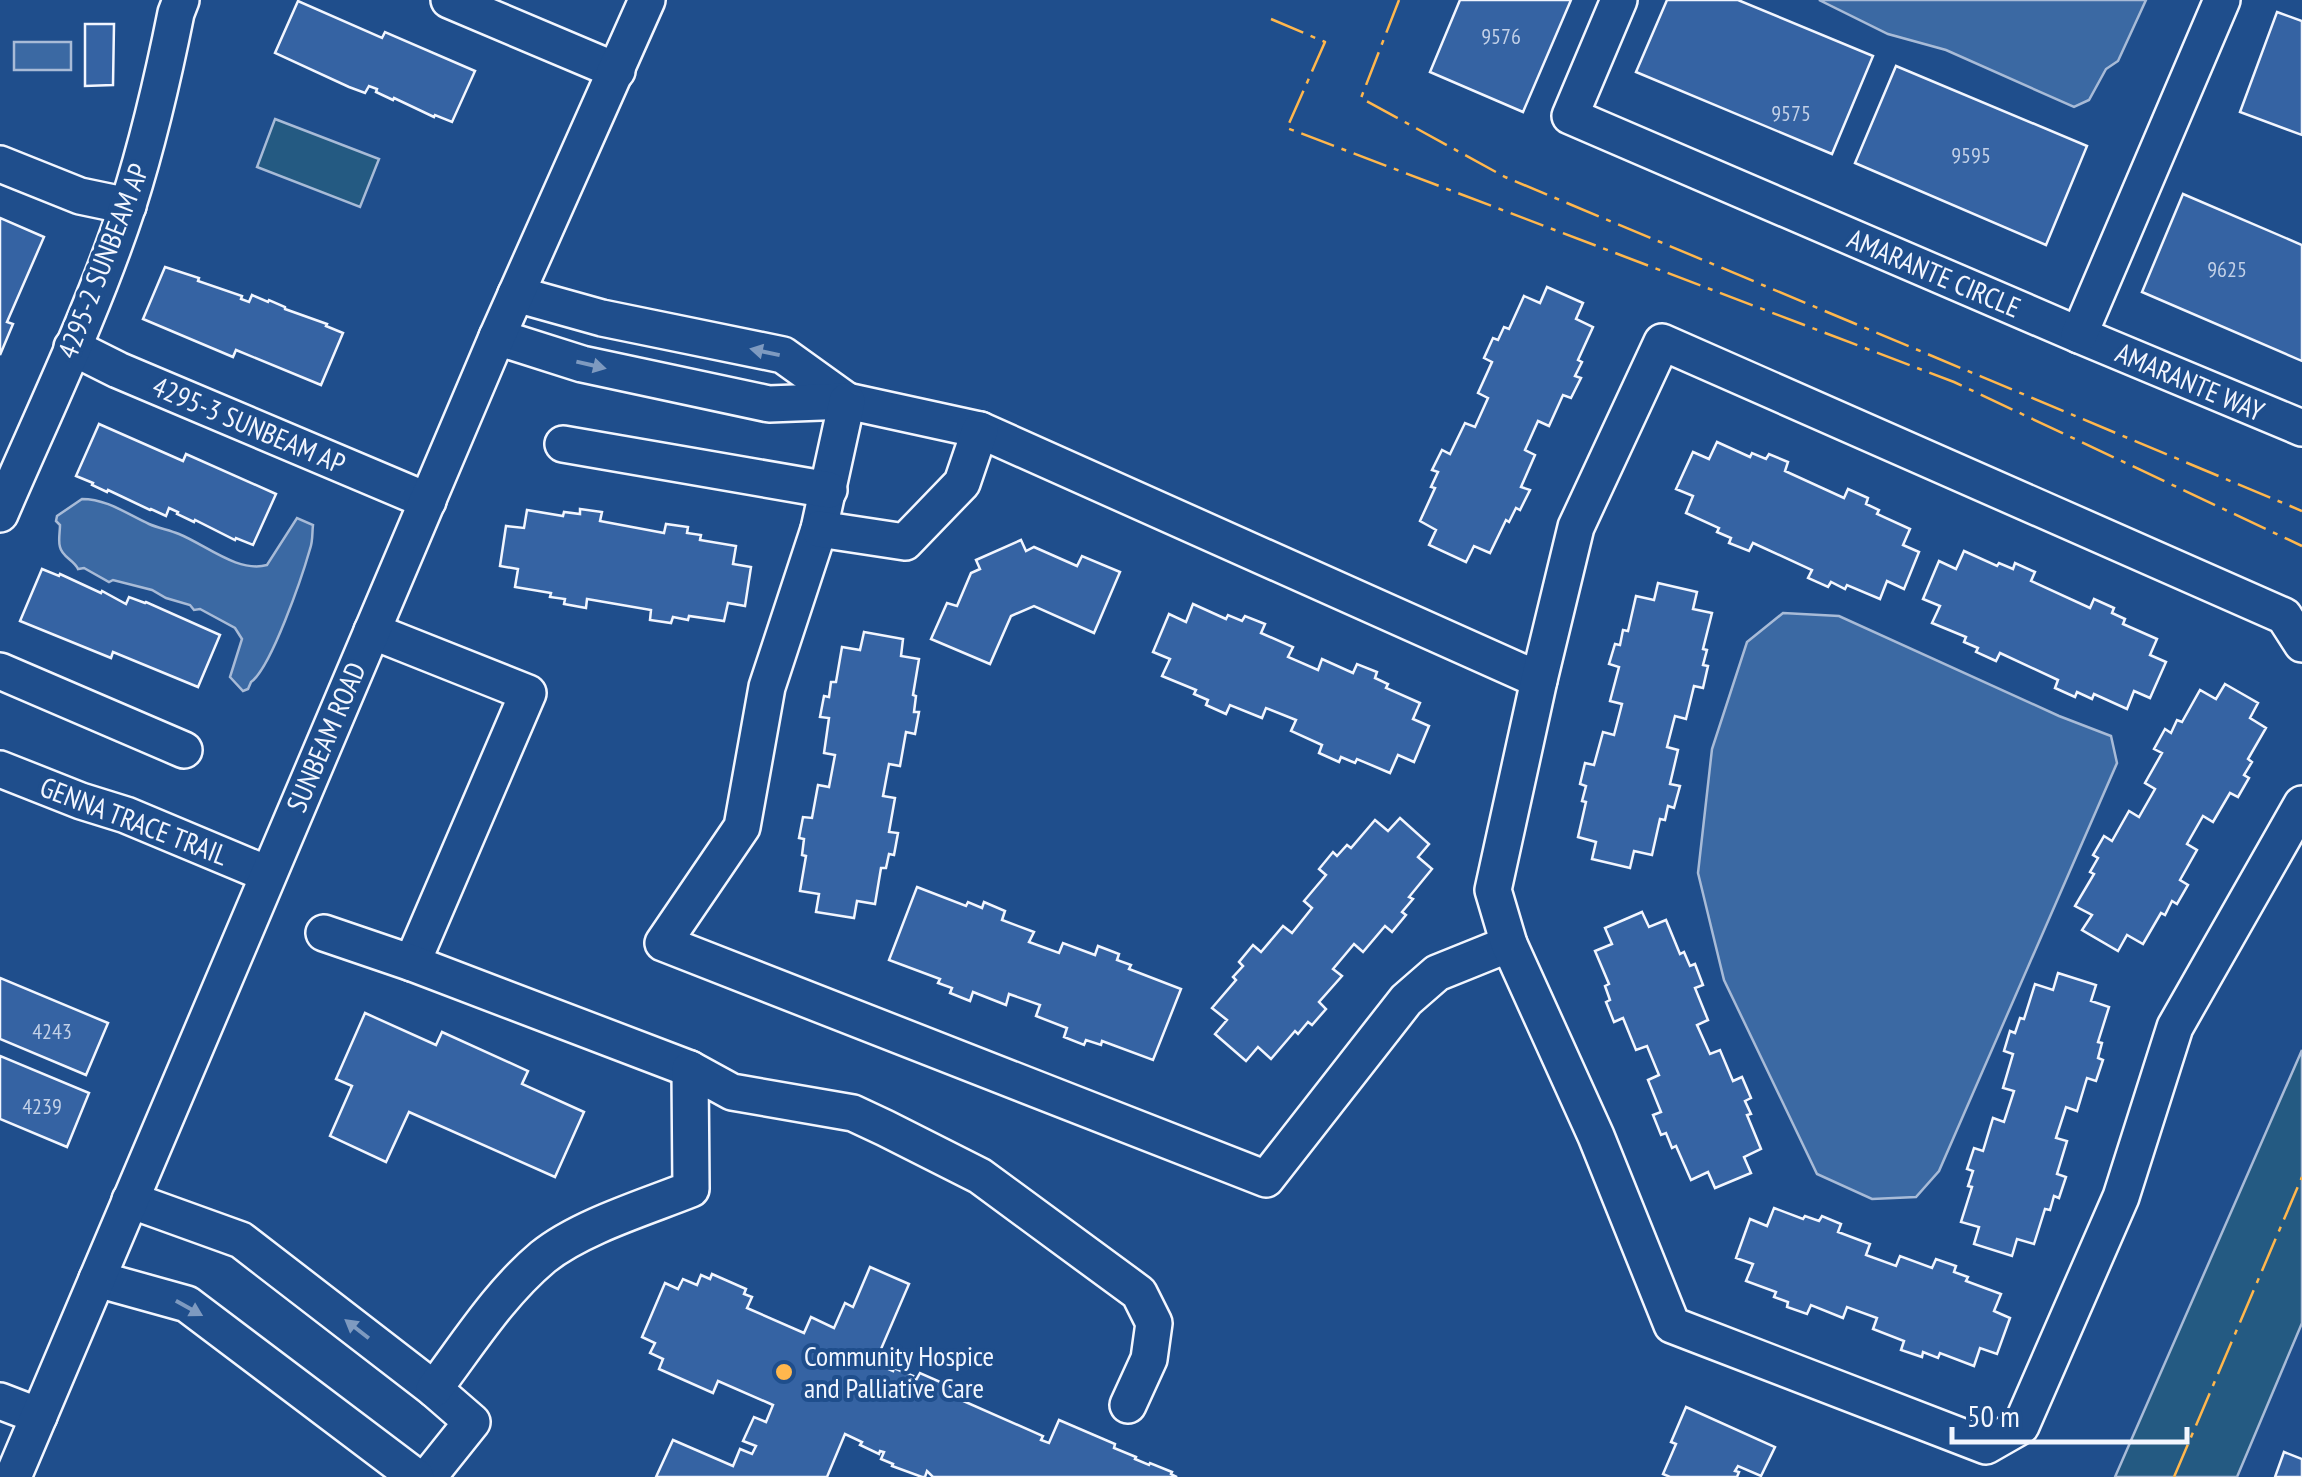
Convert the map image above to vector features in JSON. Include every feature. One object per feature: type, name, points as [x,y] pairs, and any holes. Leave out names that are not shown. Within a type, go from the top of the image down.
[{"type":"street","name":"4295-2 SUNBEAM AP","points":[[0,514],[98,288],[128,206],[156,110],[181,0]]},
{"type":"street","points":[[449,0],[616,72]]},
{"type":"street","name":"SUNBEAM ROAD","points":[[12,1457],[39,1416],[497,336],[646,0]]},
{"type":"street","name":"AMARANTE CIRCLE","points":[[1619,0],[1570,116],[2078,335]]},
{"type":"street","points":[[2078,335],[2222,0]]},
{"type":"street","points":[[0,164],[80,196],[128,206]]},
{"type":"street","points":[[516,294],[602,318],[783,355],[848,401]]},
{"type":"street","name":"AMARANTE WAY","points":[[2078,335],[2302,428]]},
{"type":"street","points":[[497,336],[582,364],[769,404],[848,401],[980,430],[1539,680]]},
{"type":"street","points":[[2302,644],[2284,616],[1662,342],[1576,527],[1493,890],[1509,944],[1596,1136],[1672,1324],[1986,1446],[2021,1426],[2121,1197],[2175,1027],[2302,804]]},
{"type":"street","name":"4295-3 SUNBEAM AP","points":[[72,346],[118,370],[428,501]]},
{"type":"street","points":[[848,401],[819,529],[767,687],[742,826],[663,943],[1266,1179],[1406,1000],[1436,974],[1509,944]]},
{"type":"street","points":[[819,529],[904,542],[962,483],[980,430]]},
{"type":"street","points":[[563,444],[829,490]]},
{"type":"street","points":[[372,631],[528,693],[412,963]]},
{"type":"street","points":[[0,670],[184,750]]},
{"type":"street","name":"GENNA TRACE TRAIL","points":[[0,769],[126,815],[267,874]]},
{"type":"street","points":[[324,934],[412,963],[690,1069],[732,1092],[853,1113],[980,1176],[1139,1293],[1154,1324],[1149,1359],[1128,1405]]},
{"type":"street","points":[[434,1389],[506,1293],[545,1255],[584,1232],[691,1189],[690,1069]]},
{"type":"street","points":[[130,1200],[241,1240],[472,1422],[428,1477]]},
{"type":"street","points":[[97,1279],[187,1304],[416,1477]]},
{"type":"street","points":[[0,1401],[39,1416]]},
{"type":"shaded area","points":[[1819,0],[2146,0],[2118,61],[2106,69],[2089,100],[2074,107],[1946,50],[1888,34]]},
{"type":"shaded area","points":[[14,42],[71,42],[71,70],[14,70]]},
{"type":"shaded area","points":[[275,119],[379,159],[360,207],[257,167]]},
{"type":"shaded area","points":[[82,499],[108,504],[245,565],[267,565],[297,518],[313,525],[311,546],[285,621],[268,659],[248,689],[243,691],[230,677],[242,639],[235,628],[152,590],[109,582],[84,568],[78,569],[63,553],[57,516]]},
{"type":"shaded area","points":[[1783,613],[1839,616],[2111,736],[2117,763],[1939,1171],[1916,1197],[1872,1199],[1817,1174],[1724,980],[1698,873],[1712,749],[1747,642]]},
{"type":"shaded area","points":[[2302,1050],[2302,1323],[2237,1477],[2115,1477]]},
{"type":"building","points":[[1460,0],[1571,0],[1523,112],[1430,72]]},
{"type":"building","points":[[1667,0],[1738,0],[1873,56],[1832,154],[1636,72]]},
{"type":"building","points":[[298,1],[382,38],[385,32],[475,71],[452,122],[393,100],[369,86],[365,93],[349,87],[275,53]]},
{"type":"building","points":[[2277,12],[2302,21],[2302,135],[2240,112]]},
{"type":"building","points":[[85,24],[114,24],[113,85],[85,86]]},
{"type":"building","points":[[1896,66],[2087,146],[2046,245],[1855,163]]},
{"type":"building","points":[[2183,194],[2302,245],[2302,361],[2142,292]]},
{"type":"building","points":[[0,218],[44,237],[7,322],[13,324],[0,355]]},
{"type":"building","points":[[165,267],[249,302],[252,295],[269,300],[343,333],[321,385],[236,350],[233,357],[143,319]]},
{"type":"building","points":[[1547,287],[1583,303],[1576,319],[1593,327],[1578,360],[1582,362],[1575,376],[1581,378],[1571,398],[1563,395],[1549,426],[1538,421],[1525,450],[1535,455],[1521,487],[1530,490],[1520,510],[1516,508],[1509,522],[1506,520],[1490,553],[1474,546],[1466,562],[1429,545],[1436,530],[1420,521],[1435,488],[1431,487],[1438,472],[1432,470],[1442,450],[1450,454],[1465,423],[1475,427],[1488,398],[1478,393],[1492,362],[1484,358],[1493,338],[1498,340],[1504,327],[1509,329],[1524,296],[1540,303]]},
{"type":"building","points":[[99,424],[183,461],[186,454],[276,494],[253,545],[169,508],[166,516],[150,510],[76,476]]},
{"type":"building","points":[[1717,442],[1750,457],[1752,453],[1766,459],[1769,454],[1788,462],[1785,471],[1844,498],[1848,489],[1868,498],[1866,504],[1879,510],[1877,514],[1910,529],[1903,545],[1919,552],[1904,589],[1887,581],[1880,599],[1847,585],[1845,589],[1831,582],[1828,587],[1808,578],[1812,570],[1753,543],[1749,551],[1729,543],[1731,538],[1717,532],[1719,528],[1686,513],[1693,496],[1676,489],[1693,452],[1709,459]]},
{"type":"building","points":[[580,509],[602,512],[600,521],[664,533],[666,524],[688,527],[687,533],[701,535],[700,540],[736,546],[733,564],[751,567],[745,606],[728,603],[724,621],[689,616],[688,620],[673,617],[671,623],[650,620],[651,610],[587,599],[586,608],[564,604],[565,599],[550,597],[551,593],[515,587],[518,569],[500,566],[506,526],[524,528],[527,510],[563,516],[564,512],[580,514]]},
{"type":"building","points":[[1021,540],[1026,551],[1034,547],[1077,566],[1082,556],[1120,572],[1094,633],[1034,606],[1011,616],[990,664],[931,639],[947,603],[957,606],[971,573],[980,569],[976,560]]},
{"type":"building","points":[[1964,551],[1997,566],[1999,563],[2013,569],[2015,563],[2035,572],[2031,581],[2090,608],[2094,599],[2114,608],[2112,613],[2125,619],[2123,624],[2157,639],[2150,655],[2166,662],[2150,698],[2134,691],[2127,709],[2094,694],[2092,699],[2077,692],[2075,697],[2055,688],[2058,680],[2000,653],[1996,661],[1976,652],[1978,648],[1964,642],[1966,637],[1932,623],[1940,606],[1923,599],[1939,561],[1956,569]]},
{"type":"building","points":[[42,569],[126,604],[129,597],[146,602],[220,635],[198,687],[113,652],[111,658],[20,621]]},
{"type":"building","points":[[1658,583],[1697,592],[1693,609],[1712,613],[1703,649],[1707,650],[1703,665],[1708,666],[1703,688],[1694,686],[1686,719],[1675,716],[1667,747],[1678,750],[1670,784],[1680,786],[1674,808],[1668,806],[1665,820],[1660,819],[1652,855],[1634,851],[1630,868],[1592,859],[1596,842],[1578,837],[1586,802],[1582,801],[1586,786],[1580,784],[1585,763],[1594,765],[1603,732],[1614,735],[1622,704],[1610,701],[1619,667],[1609,664],[1615,644],[1620,645],[1623,630],[1628,631],[1636,596],[1654,600]]},
{"type":"building","points":[[1193,604],[1226,619],[1228,615],[1242,621],[1245,616],[1265,624],[1261,633],[1293,647],[1288,657],[1318,670],[1322,659],[1353,673],[1357,664],[1377,672],[1375,678],[1388,684],[1386,688],[1420,703],[1413,719],[1429,726],[1414,762],[1398,755],[1390,773],[1357,759],[1355,763],[1341,757],[1339,762],[1319,753],[1322,745],[1291,731],[1296,720],[1266,708],[1262,718],[1230,705],[1226,714],[1206,705],[1208,700],[1194,694],[1196,690],[1162,676],[1170,659],[1153,652],[1169,614],[1186,622]]},
{"type":"building","points":[[864,632],[903,639],[901,656],[919,659],[913,695],[914,712],[919,712],[915,734],[906,732],[900,766],[889,764],[883,796],[895,798],[889,832],[898,833],[894,855],[889,854],[886,868],[881,868],[875,904],[857,901],[854,918],[816,912],[819,894],[800,891],[806,856],[802,855],[804,839],[799,838],[803,817],[812,818],[818,785],[829,787],[835,755],[824,753],[829,718],[820,717],[824,696],[829,697],[831,682],[836,682],[842,647],[860,650]]},
{"type":"building","points":[[2225,684],[2258,703],[2250,718],[2266,728],[2248,759],[2252,762],[2244,775],[2249,778],[2238,797],[2230,793],[2213,822],[2203,816],[2187,844],[2197,850],[2180,880],[2188,885],[2177,904],[2172,901],[2165,915],[2161,913],[2143,944],[2127,935],[2118,951],[2082,930],[2092,915],[2075,906],[2094,874],[2090,872],[2098,858],[2093,855],[2104,836],[2112,841],[2129,811],[2139,817],[2155,789],[2145,783],[2162,753],[2154,749],[2165,729],[2171,733],[2177,720],[2182,722],[2200,690],[2216,699]]},
{"type":"building","points":[[1400,818],[1429,844],[1418,857],[1432,869],[1409,897],[1413,899],[1402,912],[1406,915],[1392,932],[1385,926],[1363,952],[1354,944],[1333,969],[1342,976],[1319,1002],[1326,1009],[1312,1025],[1308,1022],[1298,1034],[1295,1031],[1271,1059],[1258,1047],[1246,1061],[1215,1034],[1227,1020],[1212,1008],[1236,980],[1233,977],[1243,966],[1239,962],[1253,945],[1261,952],[1283,926],[1292,933],[1312,908],[1304,901],[1326,875],[1319,869],[1333,852],[1337,856],[1347,845],[1351,848],[1375,820],[1388,831]]},
{"type":"building","points":[[917,887],[966,906],[968,902],[982,908],[984,902],[1005,911],[1002,920],[1034,932],[1029,942],[1059,953],[1063,943],[1095,955],[1098,946],[1119,954],[1117,960],[1131,965],[1129,969],[1181,989],[1153,1060],[1102,1041],[1101,1045],[1086,1040],[1084,1045],[1064,1037],[1067,1028],[1036,1016],[1040,1005],[1009,994],[1006,1005],[973,992],[970,1001],[950,993],[952,988],[938,983],[940,979],[889,960]]},
{"type":"building","points":[[1642,912],[1649,927],[1666,920],[1680,954],[1684,952],[1690,966],[1695,964],[1703,985],[1695,988],[1708,1020],[1697,1025],[1710,1054],[1720,1050],[1733,1081],[1742,1077],[1751,1098],[1745,1101],[1751,1114],[1747,1115],[1761,1149],[1744,1157],[1751,1173],[1715,1188],[1708,1172],[1691,1180],[1676,1146],[1672,1148],[1666,1133],[1661,1135],[1653,1115],[1661,1112],[1648,1080],[1659,1075],[1647,1046],[1636,1050],[1623,1018],[1614,1022],[1606,1002],[1610,1000],[1605,986],[1609,984],[1595,951],[1612,944],[1605,928]]},
{"type":"building","points":[[2058,973],[2096,985],[2091,1001],[2109,1007],[2098,1042],[2102,1043],[2098,1058],[2103,1060],[2096,1081],[2087,1078],[2077,1111],[2066,1107],[2056,1138],[2067,1141],[2057,1174],[2066,1177],[2059,1198],[2054,1196],[2050,1210],[2045,1209],[2034,1244],[2017,1239],[2012,1256],[1974,1244],[1979,1227],[1961,1222],[1972,1187],[1968,1186],[1973,1171],[1967,1169],[1974,1148],[1983,1151],[1993,1118],[2004,1122],[2014,1091],[2003,1088],[2013,1054],[2004,1051],[2010,1031],[2015,1033],[2020,1018],[2024,1019],[2035,984],[2053,990]]},
{"type":"building","points":[[0,978],[108,1023],[86,1075],[0,1039]]},
{"type":"building","points":[[365,1013],[436,1045],[442,1032],[528,1071],[522,1084],[584,1112],[555,1177],[409,1112],[386,1162],[330,1136],[352,1086],[336,1079]]},
{"type":"building","points":[[0,1056],[89,1093],[67,1147],[0,1119]]},
{"type":"building","points":[[1774,1208],[1803,1219],[1805,1216],[1819,1221],[1822,1216],[1841,1224],[1838,1232],[1870,1244],[1866,1255],[1896,1266],[1900,1256],[1932,1268],[1936,1259],[1956,1266],[1954,1272],[1968,1277],[1966,1281],[2001,1294],[1994,1311],[2010,1318],[1997,1354],[1980,1348],[1974,1366],[1940,1353],[1938,1358],[1923,1352],[1922,1357],[1901,1350],[1904,1341],[1873,1329],[1877,1318],[1847,1307],[1843,1318],[1811,1305],[1807,1314],[1787,1307],[1788,1302],[1774,1297],[1776,1292],[1746,1281],[1753,1264],[1736,1258],[1750,1219],[1767,1226]]},
{"type":"building","name":"Community Hospice and Palliative Care","points":[[870,1267],[909,1284],[875,1363],[916,1380],[920,1373],[963,1392],[961,1400],[1043,1436],[1041,1440],[1049,1443],[1059,1420],[1177,1477],[933,1477],[927,1471],[922,1477],[892,1466],[881,1459],[884,1452],[879,1454],[845,1434],[827,1477],[656,1477],[673,1440],[733,1466],[740,1449],[752,1454],[756,1446],[743,1441],[754,1417],[766,1422],[773,1405],[718,1381],[713,1393],[659,1369],[663,1359],[650,1353],[655,1343],[642,1337],[665,1283],[678,1289],[683,1279],[697,1285],[701,1275],[710,1279],[712,1274],[746,1289],[744,1294],[752,1297],[747,1308],[804,1333],[811,1317],[834,1328],[845,1303],[853,1307]]},
{"type":"building","points":[[1686,1407],[1775,1447],[1761,1476],[1738,1466],[1737,1477],[1663,1474]]},
{"type":"building","points":[[2284,1452],[2302,1459],[2302,1477],[2275,1477]]},
{"type":"power","points":[[1399,0],[1361,98],[1505,177],[2302,511]]},
{"type":"power","points":[[1271,19],[1325,42],[1287,128],[1954,382],[2302,546]]},
{"type":"power","points":[[2174,1477],[2302,1177]]},
{"type":"place","name":"Community Hospice and Palliative Care","points":[[784,1372]]}]
